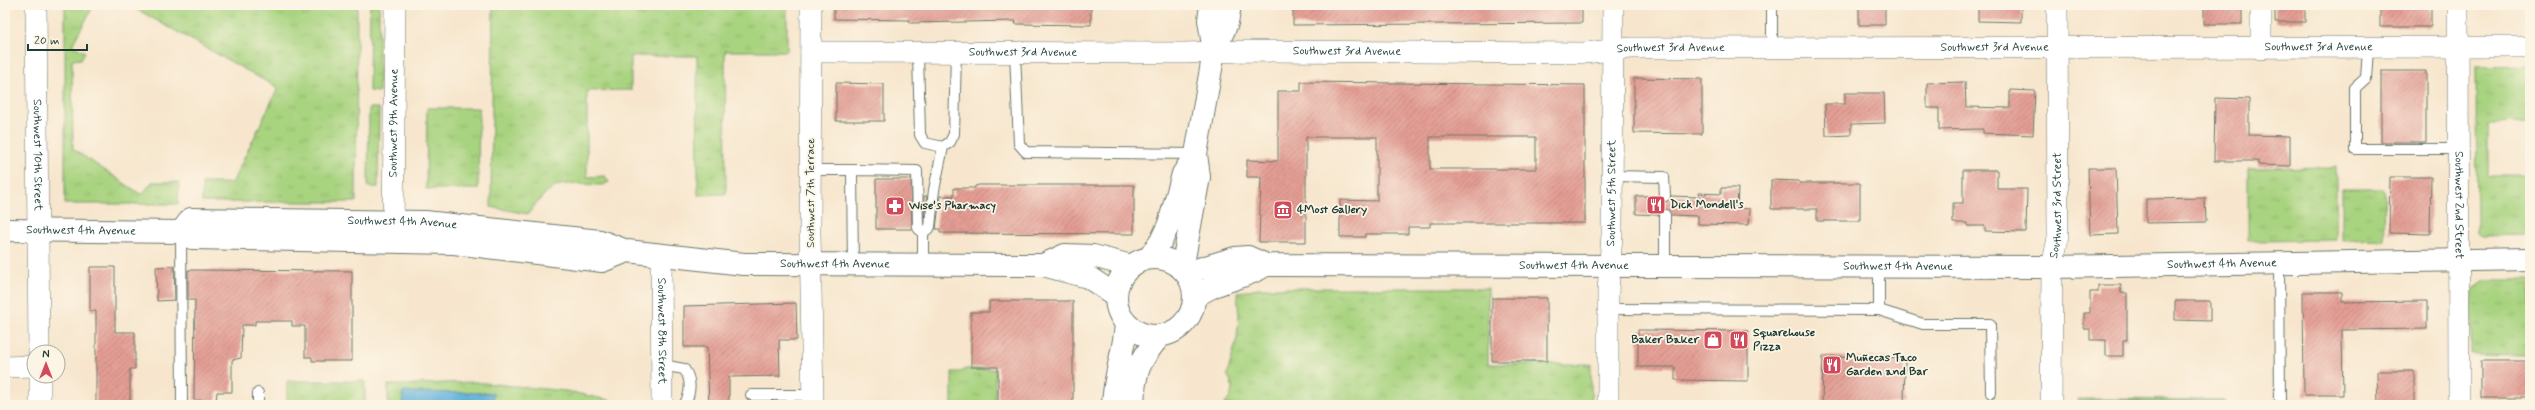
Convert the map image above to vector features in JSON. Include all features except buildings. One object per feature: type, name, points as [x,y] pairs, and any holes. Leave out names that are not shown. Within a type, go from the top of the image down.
[{"type":"street","name":"Southwest 10th Street","points":[[36,5],[39,344]]},
{"type":"street","name":"Southwest 9th Avenue","points":[[393,230],[396,5]]},
{"type":"street","name":"Southwest 7th Terrace","points":[[811,5],[813,400]]},
{"type":"street","points":[[1211,5],[1208,20],[1214,52]]},
{"type":"street","points":[[1184,271],[1199,177],[1196,154],[1214,52],[1227,23],[1230,5]]},
{"type":"street","name":"Southwest 5th Street","points":[[1608,405],[1609,266],[1612,234],[1613,5]]},
{"type":"street","name":"Southwest 3rd Street","points":[[2051,405],[2052,267],[2058,238],[2057,5]]},
{"type":"street","points":[[2260,5],[2261,49]]},
{"type":"street","name":"Southwest 2nd Street","points":[[2458,5],[2460,260],[2459,405]]},
{"type":"street","name":"Southwest 3rd Avenue","points":[[811,52],[1584,53],[1631,48],[2459,49],[2530,47]]},
{"type":"street","points":[[1160,336],[1142,333],[1126,324],[1118,310],[1115,295],[1117,284],[1140,262],[1166,230],[1183,174],[1196,154]]},
{"type":"street","name":"Southwest 4th Avenue","points":[[5,230],[181,232],[192,238],[393,230],[454,243],[602,261],[627,251],[710,262],[812,266],[1044,265],[1088,277],[1115,295]]},
{"type":"street","name":"Southwest 4th Avenue","points":[[1044,265],[1066,255],[1093,256],[1140,262]]},
{"type":"street","name":"Southwest 8th Street","points":[[661,256],[662,405]]},
{"type":"street","name":"Southwest 4th Avenue","points":[[1184,271],[1225,260],[1248,257],[1266,265],[1879,267],[2052,267],[2530,258]]},
{"type":"street","points":[[1132,405],[1137,368],[1143,356],[1160,336],[1180,327],[1192,309],[1194,298],[1193,289],[1184,271],[1169,260],[1140,262]]},
{"type":"street","points":[[1194,298],[1216,283],[1249,276],[1266,265]]},
{"type":"street","points":[[1113,405],[1114,386],[1125,344],[1126,324]]},
{"type":"street","points":[[5,367],[26,366]]},
{"type":"street","points":[[40,384],[40,405]]},
{"type":"lane","points":[[1772,5],[1772,48]]},
{"type":"lane","points":[[2368,49],[2366,78],[2355,88],[2355,149],[2459,149]]},
{"type":"lane","points":[[918,52],[920,135],[925,143],[943,147]]},
{"type":"lane","points":[[923,233],[930,227],[934,190],[943,147],[950,142],[954,134],[956,52]]},
{"type":"lane","points":[[1016,52],[1019,144],[1026,152],[1196,154]]},
{"type":"lane","points":[[811,170],[917,171],[918,228],[923,233],[923,265]]},
{"type":"lane","points":[[852,170],[853,266]]},
{"type":"lane","points":[[1612,176],[1664,177],[1665,196]]},
{"type":"lane","points":[[1665,215],[1665,266]]},
{"type":"lane","points":[[181,232],[182,405]]},
{"type":"lane","points":[[2279,263],[2280,405]]},
{"type":"lane","points":[[1879,267],[1879,310]]},
{"type":"lane","points":[[1609,309],[1879,310],[1923,324],[1990,324],[1991,393]]},
{"type":"lane","points":[[662,365],[684,369],[688,375],[690,385],[684,405]]},
{"type":"lane","points":[[258,393],[258,405]]},
{"type":"lane","points":[[751,395],[813,400]]},
{"type":"green space","points":[[65,5],[94,5],[72,45],[85,52],[81,59],[72,60],[73,149],[142,195],[152,182],[179,182],[178,204],[65,204]]},
{"type":"green space","points":[[129,5],[357,5],[356,202],[202,202],[202,183],[232,183],[278,88]]},
{"type":"green space","points":[[370,5],[379,5],[379,92],[369,91]]},
{"type":"green space","points":[[493,5],[787,5],[787,51],[725,51],[726,194],[698,195],[697,56],[631,56],[631,90],[587,91],[587,177],[605,176],[609,182],[603,185],[567,184],[552,188],[537,202],[528,214],[491,207]]},
{"type":"green space","points":[[2530,66],[2530,123],[2488,124],[2488,175],[2530,175],[2530,235],[2481,236],[2477,233],[2476,67]]},
{"type":"green space","points":[[369,108],[379,108],[378,187],[368,187]]},
{"type":"green space","points":[[427,108],[479,108],[478,189],[426,189]]},
{"type":"green space","points":[[2336,167],[2336,240],[2248,241],[2248,168]]},
{"type":"green space","points":[[2342,189],[2382,189],[2384,191],[2385,240],[2342,241]]},
{"type":"green space","points":[[2485,280],[2530,280],[2530,355],[2471,354],[2472,289]]},
{"type":"green space","points":[[1257,288],[1488,288],[1488,364],[1591,364],[1591,405],[1223,405],[1229,399],[1232,391],[1231,382],[1227,375],[1237,338],[1239,315],[1237,293]]},
{"type":"green space","points":[[966,369],[995,369],[995,405],[952,405],[952,372],[961,372]]},
{"type":"green space","points":[[287,381],[365,381],[365,405],[287,405]]},
{"type":"green space","points":[[475,382],[566,391],[632,405],[388,405],[388,385]]},
{"type":"green space","points":[[2078,399],[2224,400],[2224,405],[2078,405]]},
{"type":"water","points":[[403,392],[493,393],[493,405],[402,405]]},
{"type":"place","name":"Dick Mondell's","points":[[1656,205]]},
{"type":"place","name":"Wise's Pharmacy","points":[[895,206]]},
{"type":"place","name":"4Most Gallery","points":[[1283,210]]},
{"type":"place","name":"Baker Baker","points":[[1713,340]]},
{"type":"place","name":"Squarehouse Pizza","points":[[1739,340]]},
{"type":"place","name":"Muñecas Taco Garden and Bar","points":[[1832,365]]}]
